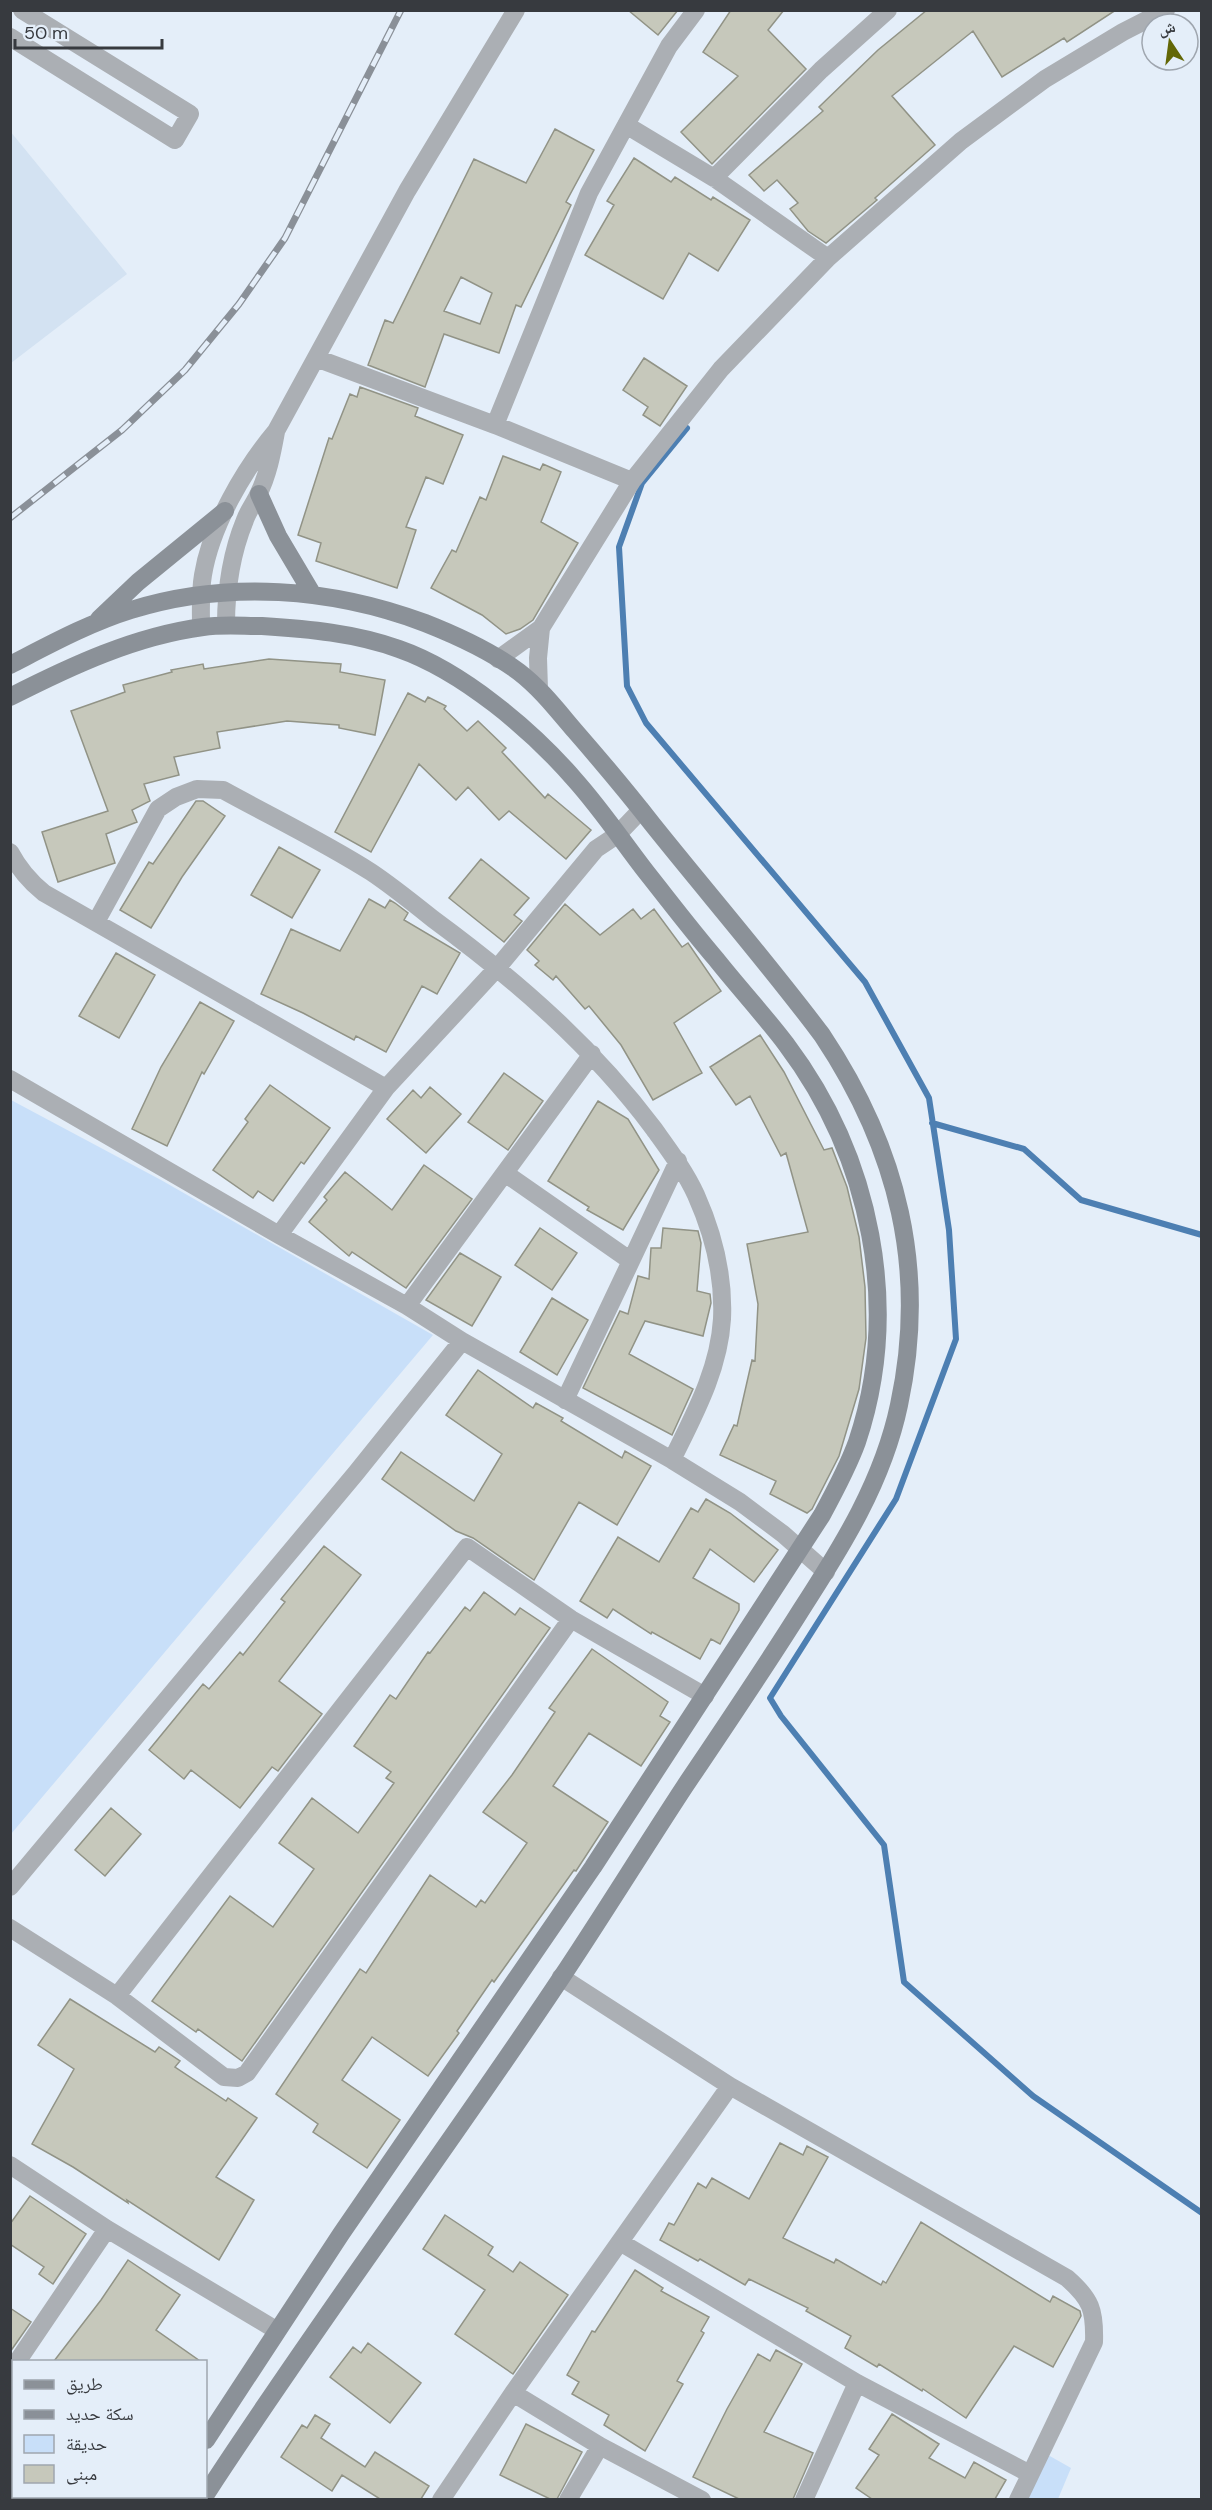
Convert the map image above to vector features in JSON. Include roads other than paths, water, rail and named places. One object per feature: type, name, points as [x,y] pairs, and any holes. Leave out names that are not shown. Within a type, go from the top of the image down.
[{"type":"street","points":[[10,37],[175,140],[190,114],[22,10]]},
{"type":"street","points":[[201,627],[201,595],[206,559],[225,511],[260,450],[276,431],[407,191],[516,10]]},
{"type":"street","points":[[495,425],[589,193],[669,46],[696,10]]},
{"type":"street","points":[[714,178],[821,70],[888,10]]},
{"type":"street","points":[[498,659],[541,628],[632,481],[721,369],[828,258],[961,141],[1045,79],[1123,32],[1166,10]]},
{"type":"street","points":[[626,125],[714,178],[828,258]]},
{"type":"street","points":[[315,358],[495,425],[632,481]]},
{"type":"street","points":[[226,625],[226,593],[238,540],[246,517],[259,494],[272,456],[276,431]]},
{"type":"street","points":[[259,494],[278,536],[313,594]]},
{"type":"street","points":[[94,624],[138,582],[225,511]]},
{"type":"street","points":[[10,665],[94,624],[147,605],[226,593],[313,594],[347,600],[403,615],[447,632],[498,659],[539,688],[792,996],[828,1045],[862,1102],[882,1146],[895,1186],[908,1252],[910,1288],[908,1350],[900,1402],[885,1457],[871,1491],[826,1572],[561,1977],[372,2248],[207,2493]]},
{"type":"street","points":[[10,697],[86,660],[121,646],[201,627],[226,625],[297,627],[368,640],[402,650],[463,682],[511,717],[575,779],[616,835],[788,1046],[817,1093],[838,1134],[861,1192],[871,1235],[877,1283],[878,1310],[872,1374],[857,1442],[822,1515],[593,1867],[276,2330],[207,2438]]},
{"type":"street","points":[[539,688],[538,658],[541,628]]},
{"type":"street","points":[[96,922],[158,809],[176,796],[197,789],[223,790],[371,872],[498,967],[592,1054],[641,1112],[678,1161],[696,1194],[712,1239],[721,1276],[722,1318],[718,1349],[707,1388],[672,1460]]},
{"type":"street","points":[[279,1235],[386,1088],[498,967],[596,849],[616,835],[641,810]]},
{"type":"street","points":[[10,852],[30,882],[44,892],[386,1088]]},
{"type":"street","points":[[407,1306],[592,1054]]},
{"type":"street","points":[[10,1079],[672,1460],[740,1503],[783,1534],[826,1572]]},
{"type":"street","points":[[565,1400],[678,1161]]},
{"type":"street","points":[[506,1174],[631,1261]]},
{"type":"street","points":[[10,1887],[356,1473],[462,1341]]},
{"type":"street","points":[[117,1996],[467,1547],[571,1618],[705,1696]]},
{"type":"street","points":[[10,1928],[117,1996],[224,2077],[238,2078],[248,2073],[571,1618]]},
{"type":"street","points":[[561,1977],[730,2086],[1067,2278],[1083,2292],[1095,2317],[1094,2342],[1018,2499]]},
{"type":"street","points":[[441,2499],[730,2086]]},
{"type":"street","points":[[10,2165],[107,2229],[276,2330]]},
{"type":"street","points":[[18,2360],[107,2229]]},
{"type":"street","points":[[620,2242],[857,2383],[1030,2474]]},
{"type":"street","points":[[804,2499],[857,2383]]},
{"type":"street","points":[[513,2393],[600,2446],[694,2498]]},
{"type":"street","points":[[568,2499],[600,2446]]},
{"type":"waterway","points":[[687,428],[642,483],[619,547],[627,686],[646,723],[865,982],[929,1098],[949,1230],[956,1339],[896,1499],[770,1698],[781,1716],[884,1845],[904,1982],[1033,2096],[1202,2213]]},
{"type":"waterway","points":[[932,1123],[1024,1149],[1081,1200],[1202,1235]]},
{"type":"railway","points":[[10,518],[122,430],[185,370],[239,304],[285,238],[401,10]]}]
